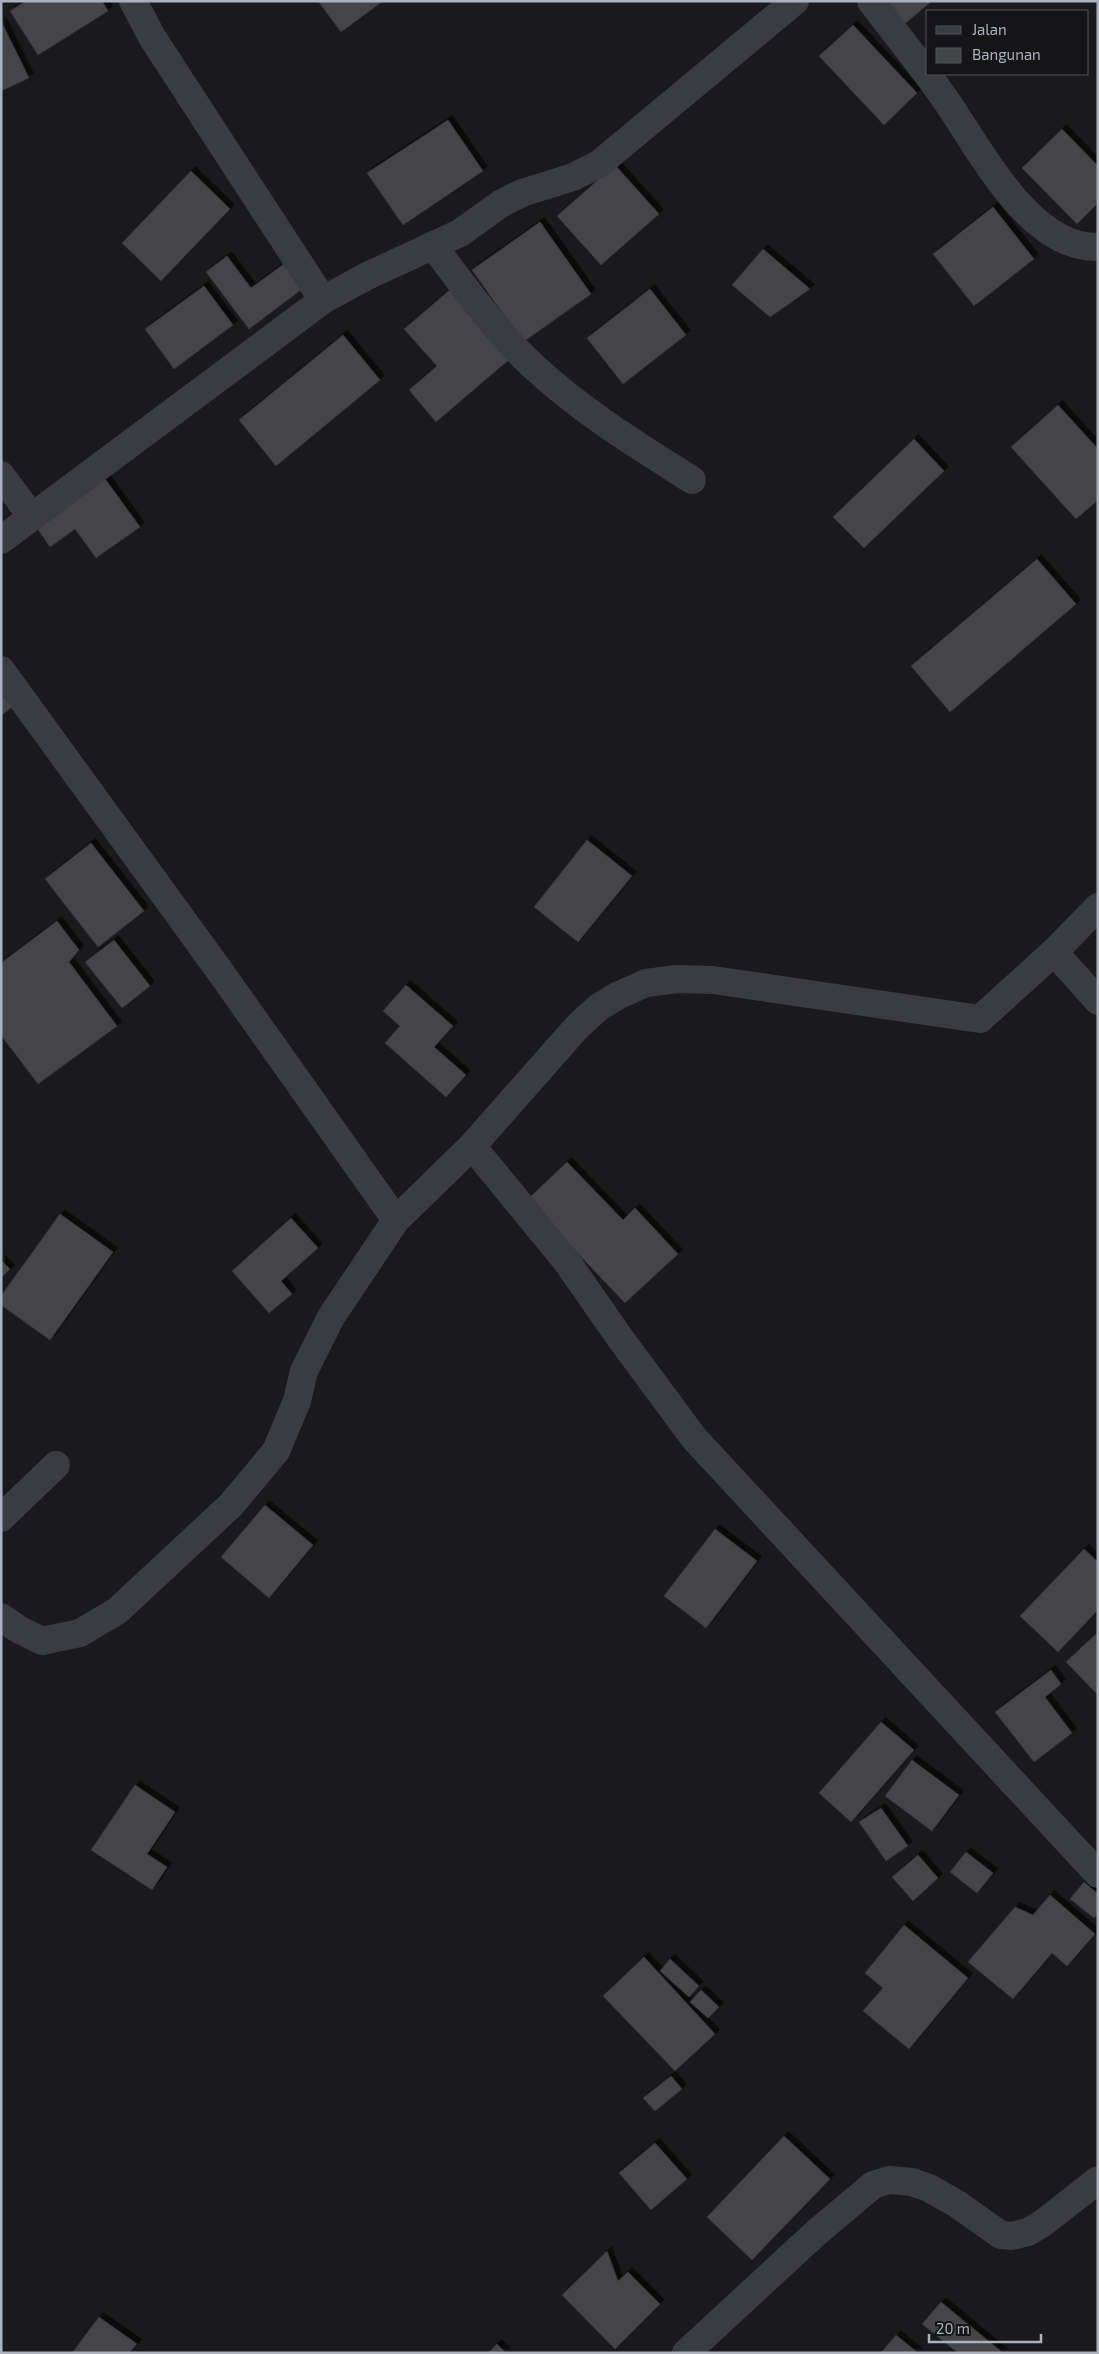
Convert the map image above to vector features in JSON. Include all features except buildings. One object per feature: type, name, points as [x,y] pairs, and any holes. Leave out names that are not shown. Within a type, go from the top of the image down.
[{"type":"street","points":[[133,1],[152,37],[323,300]]},
{"type":"street","points":[[1,540],[323,300],[367,276],[460,233],[502,202],[522,193],[573,177],[600,164],[795,1]]},
{"type":"street","points":[[871,1],[926,71]]},
{"type":"street","points":[[929,75],[1007,190],[1026,212],[1063,240],[1077,245],[1098,247]]},
{"type":"street","points":[[434,246],[489,318],[532,365],[624,437],[692,480]]},
{"type":"street","points":[[1,475],[32,517]]},
{"type":"street","points":[[1,670],[219,970],[396,1220]]},
{"type":"street","points":[[1,1617],[18,1629],[42,1641],[80,1633],[117,1611],[231,1505],[276,1451],[297,1401],[304,1371],[331,1317],[396,1220],[472,1146],[578,1026],[599,1007],[617,996],[646,984],[677,980],[713,980],[980,1019],[1054,952],[1098,907]]},
{"type":"street","points":[[1054,952],[1098,1001]]},
{"type":"street","points":[[472,1146],[567,1262],[694,1438],[1098,1874]]},
{"type":"street","points":[[1,1518],[56,1465]]},
{"type":"street","points":[[686,2353],[817,2232],[873,2185],[889,2180],[912,2182],[929,2188],[957,2204],[1001,2235],[1012,2236],[1028,2232],[1044,2223],[1098,2180]]}]
